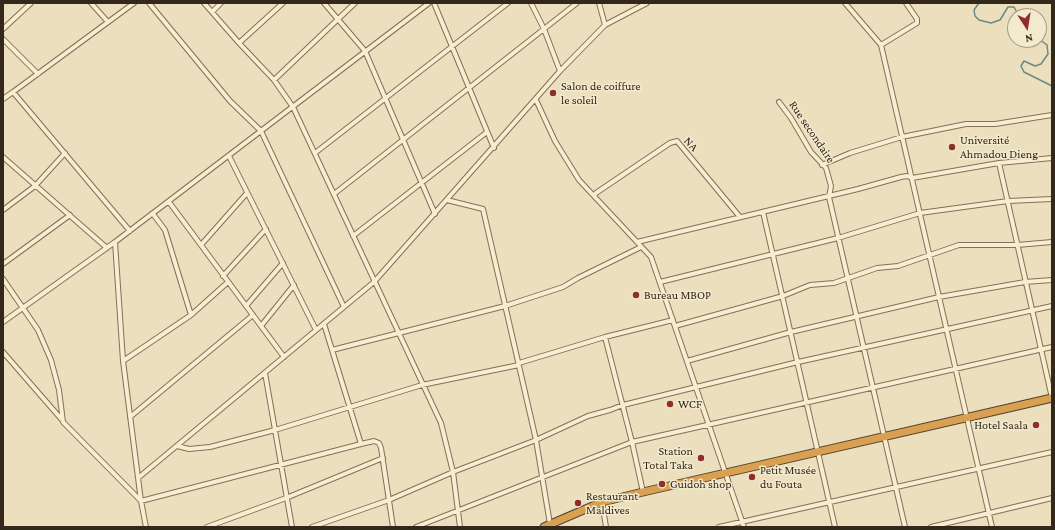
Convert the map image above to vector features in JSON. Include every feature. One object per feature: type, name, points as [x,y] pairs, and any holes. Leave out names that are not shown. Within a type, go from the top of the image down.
[{"type":"highway","points":[[547,526],[602,502],[1052,398]]},
{"type":"street","points":[[3,29],[31,3]]},
{"type":"street","points":[[91,3],[108,22]]},
{"type":"street","points":[[3,99],[134,3]]},
{"type":"street","points":[[149,3],[230,101],[261,131],[344,307]]},
{"type":"street","points":[[204,3],[239,44],[274,80],[293,107],[441,423],[453,472],[460,527]]},
{"type":"street","points":[[212,12],[221,3]]},
{"type":"street","points":[[239,44],[283,3]]},
{"type":"street","points":[[324,3],[366,51],[385,99],[435,214]]},
{"type":"street","points":[[274,80],[355,3]]},
{"type":"street","points":[[3,322],[153,214],[429,3]]},
{"type":"street","points":[[434,3],[494,148]]},
{"type":"street","points":[[315,153],[508,3]]},
{"type":"street","points":[[531,3],[544,29],[560,71]]},
{"type":"street","points":[[334,194],[577,3]]},
{"type":"street","points":[[599,3],[605,25]]},
{"type":"street","points":[[138,478],[374,282],[494,148],[560,71],[605,25],[647,3]]},
{"type":"street","points":[[845,3],[881,45],[955,369],[968,417],[992,527]]},
{"type":"street","points":[[881,45],[917,23],[917,19],[906,3]]},
{"type":"street","points":[[3,39],[38,74]]},
{"type":"street","points":[[13,92],[130,231]]},
{"type":"street","points":[[536,100],[555,140],[575,173],[594,196],[651,257],[744,527]]},
{"type":"street","name":"Rue secondaire","points":[[779,102],[822,165],[826,168],[831,186],[829,197],[838,238],[905,527]]},
{"type":"street","points":[[822,165],[850,153],[902,137],[966,124],[995,124],[1052,115]]},
{"type":"street","points":[[353,236],[487,132]]},
{"type":"street","name":"NA","points":[[594,196],[596,193],[670,143],[677,141],[740,217]]},
{"type":"street","points":[[3,210],[35,186],[65,153]]},
{"type":"street","points":[[229,156],[316,330]]},
{"type":"street","points":[[637,242],[829,197],[901,177],[907,176],[912,178],[999,163],[1052,158]]},
{"type":"street","points":[[4,159],[107,248]]},
{"type":"street","points":[[999,163],[1052,398]]},
{"type":"street","points":[[201,245],[247,193]]},
{"type":"street","points":[[660,282],[838,238],[920,213],[1008,201],[1052,198]]},
{"type":"street","points":[[447,200],[483,209],[536,440],[547,526]]},
{"type":"street","points":[[169,202],[284,357]]},
{"type":"street","points":[[763,212],[835,527]]},
{"type":"street","points":[[153,214],[165,230],[191,315]]},
{"type":"street","points":[[3,264],[70,215]]},
{"type":"street","points":[[224,276],[266,229]]},
{"type":"street","points":[[115,242],[123,361],[141,500],[146,527]]},
{"type":"street","points":[[675,326],[783,296],[810,285],[848,279],[877,268],[898,266],[959,245],[1017,245],[1052,242]]},
{"type":"street","points":[[332,350],[505,306],[563,287],[641,247]]},
{"type":"street","points":[[246,306],[283,263]]},
{"type":"street","points":[[3,279],[38,330],[51,360],[59,390],[63,422]]},
{"type":"street","points":[[687,362],[791,332],[939,297],[1025,282],[1052,280]]},
{"type":"street","points":[[123,361],[191,315],[228,282]]},
{"type":"street","points":[[261,326],[294,285]]},
{"type":"street","points":[[312,527],[389,500],[453,472],[536,440],[588,416],[623,405],[798,362],[1052,306]]},
{"type":"street","points":[[130,417],[253,315]]},
{"type":"street","points":[[177,446],[188,449],[210,447],[275,430],[422,385],[519,364],[604,337],[673,320]]},
{"type":"street","points":[[324,324],[361,444]]},
{"type":"street","points":[[604,337],[623,405],[643,492]]},
{"type":"street","points":[[416,527],[632,442],[807,401],[1052,347]]},
{"type":"street","points":[[3,352],[63,422],[141,500]]},
{"type":"street","points":[[265,373],[292,527]]},
{"type":"street","points":[[141,500],[280,463],[374,441],[379,443],[383,458],[393,527]]},
{"type":"street","points":[[719,527],[1052,452]]},
{"type":"street","points":[[207,527],[286,498],[383,458]]},
{"type":"street","points":[[931,527],[1052,498]]},
{"type":"street","points":[[602,502],[606,527]]},
{"type":"waterway","points":[[979,3],[974,10],[975,16],[979,20],[991,23],[1000,20],[1007,9]]},
{"type":"waterway","points":[[1007,8],[1015,8]]},
{"type":"waterway","points":[[1047,45],[1048,54],[1041,64],[1035,66],[1024,61],[1021,66],[1024,72],[1052,86]]},
{"type":"place","name":"Salon de coiffure le soleil","points":[[553,93]]},
{"type":"place","name":"Université Ahmadou Dieng","points":[[952,147]]},
{"type":"place","name":"Bureau MBOP","points":[[636,295]]},
{"type":"place","name":"WCF","points":[[670,404]]},
{"type":"place","name":"Hotel Saala","points":[[1036,425]]},
{"type":"place","name":"Station Total Taka","points":[[701,458]]},
{"type":"place","name":"Petit Musée du Fouta","points":[[752,477]]},
{"type":"place","name":"Guidoh shop","points":[[662,484]]},
{"type":"place","name":"Restaurant Maldives","points":[[578,503]]}]
